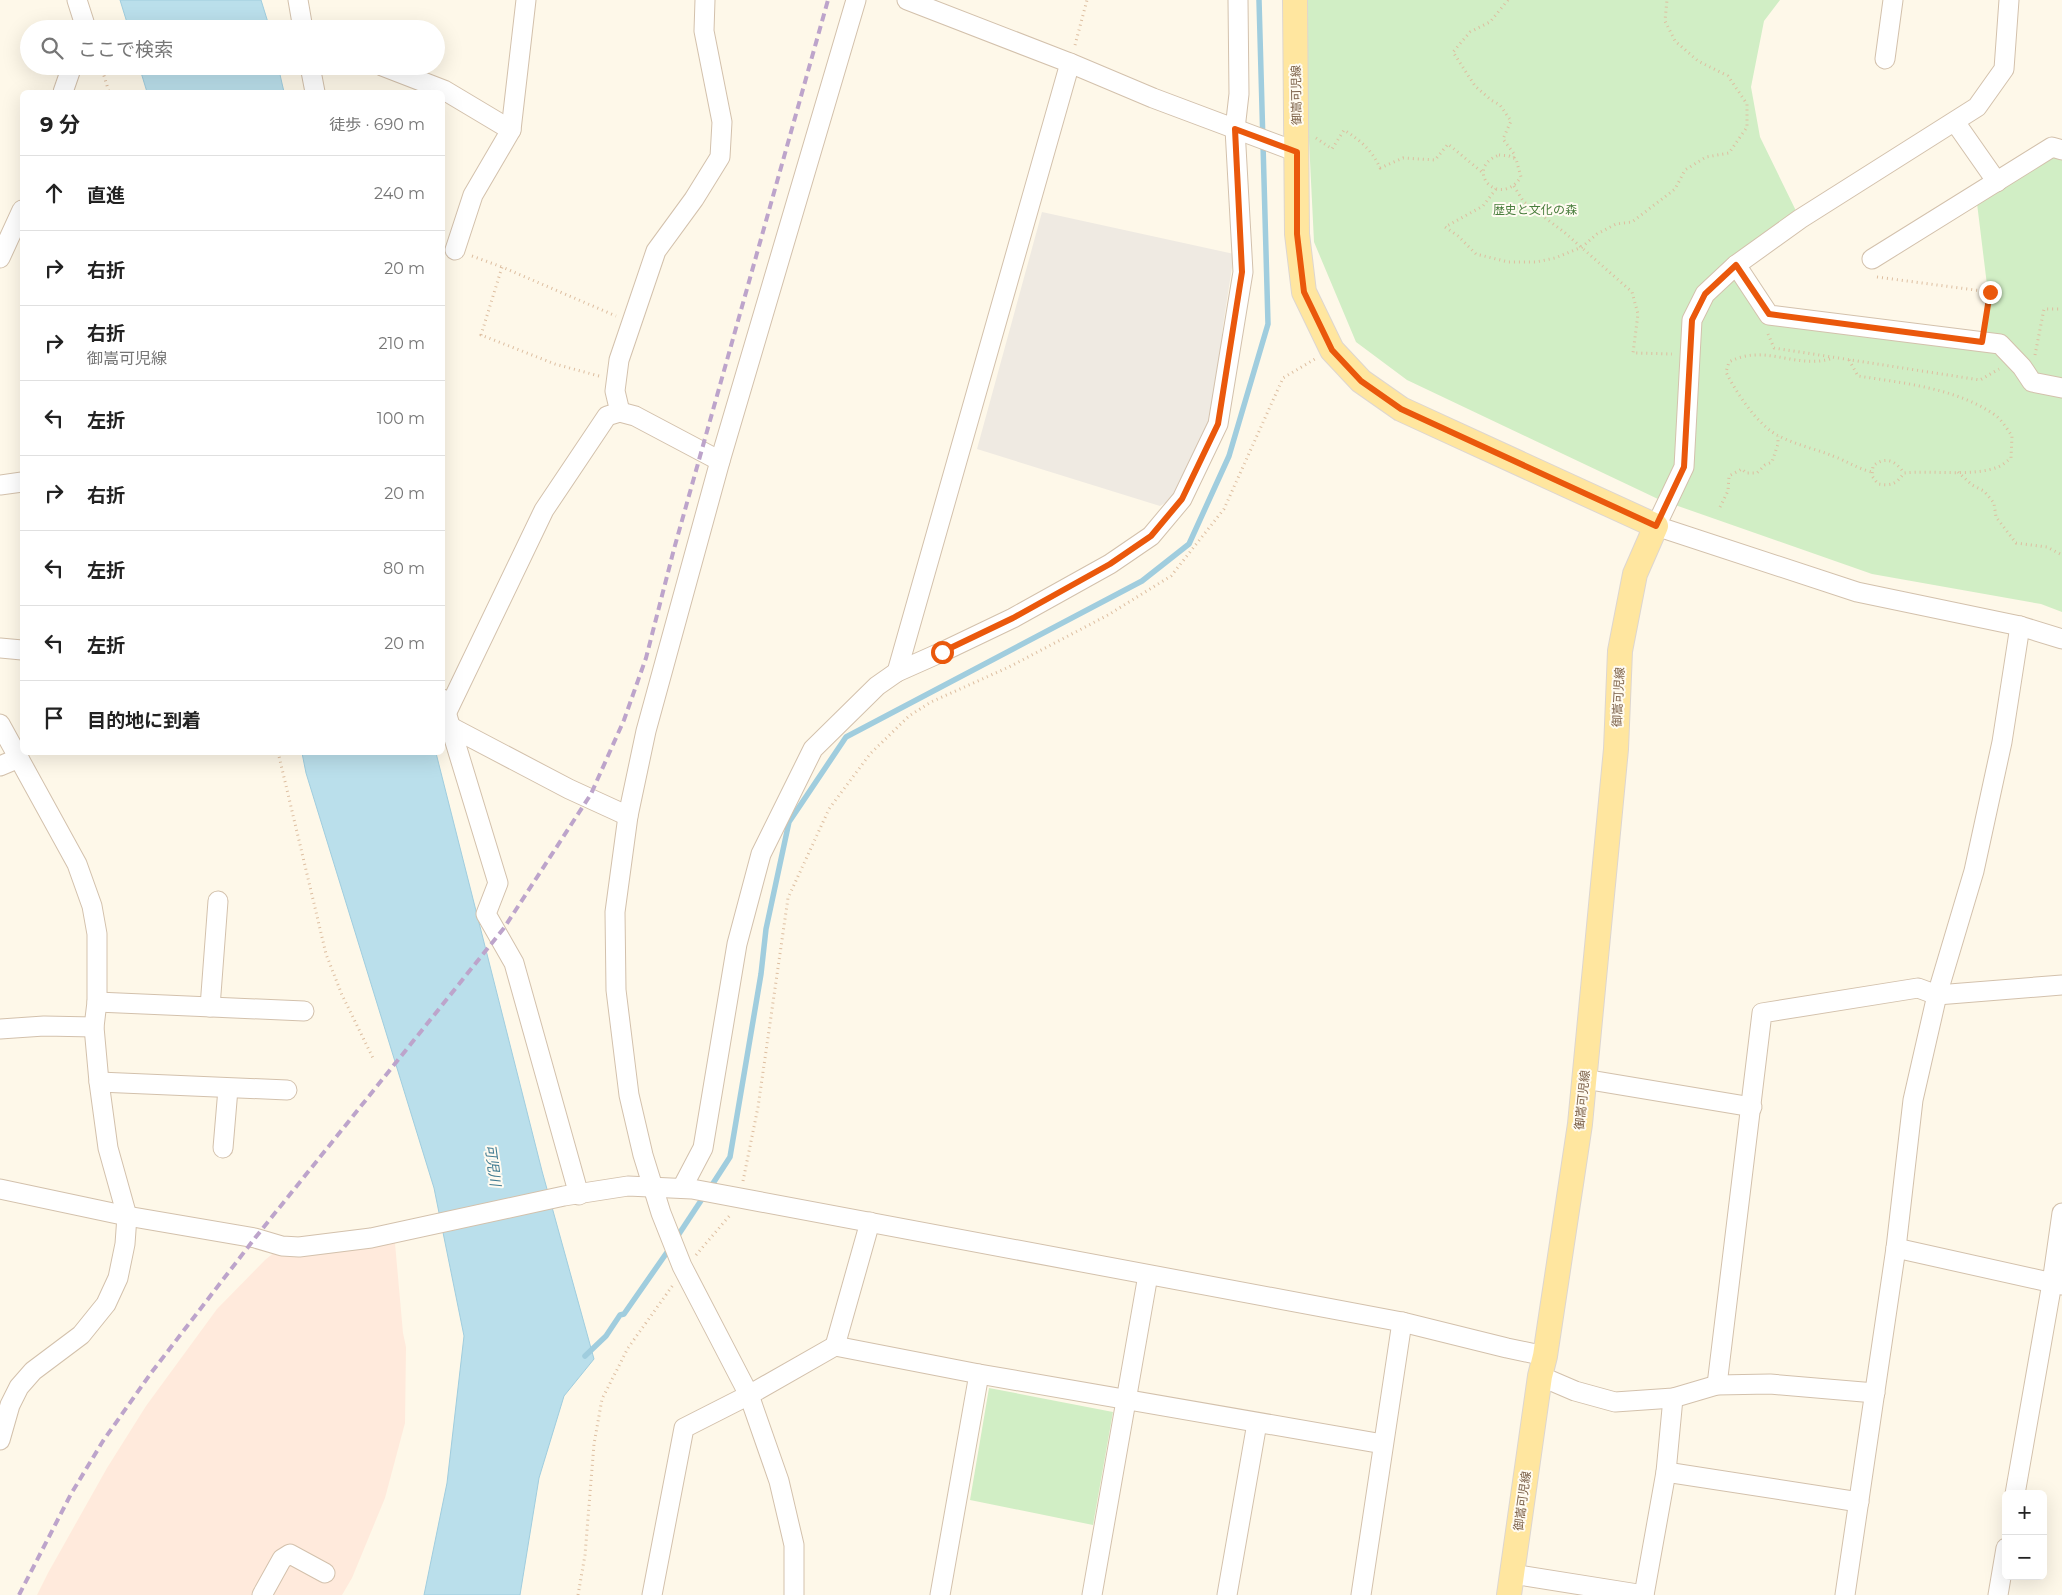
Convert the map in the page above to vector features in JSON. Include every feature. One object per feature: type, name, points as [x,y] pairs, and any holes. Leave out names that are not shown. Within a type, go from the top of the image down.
[{"type":"main road","name":"御嵩可児線","points":[[1295,0],[1297,234],[1304,292],[1332,350],[1361,381],[1401,409],[1656,526],[1635,574],[1620,651],[1616,749],[1580,1124],[1510,1585]]},
{"type":"street","points":[[77,0],[83,20]]},
{"type":"street","points":[[298,0],[301,20]]},
{"type":"street","points":[[455,250],[473,195],[511,130],[526,0]]},
{"type":"street","points":[[620,412],[614,390],[619,360],[656,251],[694,199],[720,157],[722,122],[704,31],[705,0]]},
{"type":"street","points":[[794,1595],[794,1546],[779,1480],[749,1395],[684,1269],[665,1225],[643,1155],[629,1095],[616,990],[615,912],[628,816],[646,731],[720,460],[856,0]]},
{"type":"street","points":[[907,0],[1235,129],[1297,141]]},
{"type":"street","points":[[687,1189],[703,1148],[737,944],[761,854],[813,749],[877,686],[897,672],[1013,618],[1110,564],[1151,536],[1182,499],[1218,424],[1242,272],[1235,129],[1239,94],[1238,0]]},
{"type":"street","points":[[1885,59],[1893,0]]},
{"type":"street","points":[[2009,0],[2004,69],[1977,107],[1800,219],[1736,265],[1705,294],[1692,320],[1684,467],[1656,526],[1857,592],[2020,626],[2062,639]]},
{"type":"street","points":[[897,672],[1070,63]]},
{"type":"street","points":[[65,90],[69,75]]},
{"type":"street","points":[[312,75],[315,90]]},
{"type":"street","points":[[405,75],[444,90]]},
{"type":"street","points":[[445,91],[511,130]]},
{"type":"street","points":[[1955,122],[1997,182]]},
{"type":"street","points":[[1872,259],[2052,147],[2062,150]]},
{"type":"street","points":[[0,258],[20,214]]},
{"type":"street","points":[[1736,265],[1769,314],[2000,344],[2024,360],[2032,382],[2062,388]]},
{"type":"street","points":[[571,1195],[514,963],[486,914],[498,883],[446,713],[544,510],[606,416],[620,412],[635,416],[720,460]]},
{"type":"street","points":[[0,485],[20,482]]},
{"type":"street","points":[[1845,1595],[1896,1248],[1913,1100],[1937,995],[1974,871],[2002,742],[2020,626]]},
{"type":"street","points":[[0,648],[20,650]]},
{"type":"street","points":[[446,713],[568,789],[628,816]]},
{"type":"street","points":[[0,724],[77,864],[92,906],[96,934],[97,1002],[94,1027],[98,1082],[108,1148],[127,1216],[125,1244],[118,1278],[106,1304],[81,1335],[32,1371],[19,1387],[10,1406],[0,1440]]},
{"type":"street","points":[[0,766],[19,758]]},
{"type":"street","points":[[210,1007],[218,901]]},
{"type":"street","points":[[1717,1385],[1762,1013],[1918,988],[1937,995],[2062,985]]},
{"type":"street","points":[[97,1002],[304,1011]]},
{"type":"street","points":[[0,1029],[44,1026],[94,1027]]},
{"type":"street","points":[[1584,1079],[1752,1107]]},
{"type":"street","points":[[98,1082],[287,1090]]},
{"type":"street","points":[[223,1148],[228,1089]]},
{"type":"street","points":[[0,1189],[127,1216],[255,1238],[282,1246],[299,1247],[371,1238],[571,1195],[628,1186],[687,1189],[736,1196],[1148,1276],[1402,1322],[1507,1348],[1542,1366],[1575,1391],[1615,1402],[1673,1398],[1717,1385],[1770,1384],[1874,1393]]},
{"type":"street","points":[[2016,1490],[2057,1284],[2062,1212]]},
{"type":"street","points":[[835,1346],[870,1222]]},
{"type":"street","points":[[1896,1248],[2057,1284]]},
{"type":"street","points":[[1092,1595],[1148,1276]]},
{"type":"street","points":[[1361,1595],[1402,1322]]},
{"type":"street","points":[[652,1595],[684,1428],[749,1395],[835,1346],[979,1374],[1383,1444]]},
{"type":"street","points":[[940,1595],[979,1374]]},
{"type":"street","points":[[1510,1585],[1644,1595],[1666,1472],[1673,1398]]},
{"type":"street","points":[[1227,1595],[1257,1423]]},
{"type":"street","points":[[1666,1472],[1859,1502]]},
{"type":"street","points":[[262,1595],[282,1559],[290,1554],[324,1573]]},
{"type":"street","points":[[1998,1595],[2002,1572]]},
{"type":"path","points":[[1070,63],[1088,0]]},
{"type":"path","points":[[1508,0],[1490,22],[1470,32],[1453,52],[1475,86],[1500,105],[1511,121],[1503,139],[1515,155],[1514,158],[1519,167],[1521,177],[1514,186],[1505,190],[1496,189],[1487,184],[1484,167],[1490,158],[1499,155],[1514,158]]},
{"type":"path","points":[[1496,189],[1483,206],[1444,227],[1458,236],[1476,254],[1508,262],[1536,262],[1555,258],[1582,247],[1597,234],[1616,224],[1632,222],[1675,189],[1684,170],[1706,157],[1729,153],[1747,127],[1747,104],[1728,76],[1698,61],[1675,41],[1665,21],[1667,0]]},
{"type":"path","points":[[103,75],[107,90]]},
{"type":"path","points":[[1297,141],[1307,132],[1332,149],[1344,130],[1362,142],[1375,156],[1380,168],[1403,158],[1435,160],[1448,144],[1484,173]]},
{"type":"path","points":[[1514,186],[1523,201],[1582,247],[1632,292],[1638,314],[1633,353],[1675,354]]},
{"type":"path","points":[[455,250],[502,267],[632,323]]},
{"type":"path","points":[[1872,259],[1868,276],[1990,292],[1982,342]]},
{"type":"path","points":[[502,267],[481,335],[555,364],[616,380]]},
{"type":"path","points":[[1766,330],[1774,348],[1980,380],[2024,360],[2044,309],[2062,309]]},
{"type":"path","points":[[578,1595],[585,1555],[594,1444],[602,1399],[628,1348],[684,1269],[738,1208],[736,1196],[758,1107],[788,898],[829,809],[870,754],[908,716],[931,702],[1009,667],[1108,616],[1171,576],[1224,508],[1284,378],[1332,350]]},
{"type":"path","points":[[1833,358],[1817,362],[1759,354],[1741,356],[1729,362],[1726,372],[1732,386],[1761,423],[1778,436],[1839,458],[1859,469],[1872,472]]},
{"type":"path","points":[[1850,360],[1858,376],[1919,385],[1961,398],[1996,416],[2012,436],[2011,458],[1999,466],[1982,471],[1904,473],[1897,483],[1888,486],[1878,484],[1872,476],[1873,466],[1880,460],[1890,460],[1898,465],[1904,473]]},
{"type":"path","points":[[1720,507],[1728,490],[1729,476],[1742,469],[1746,473],[1757,473],[1765,465],[1772,462],[1778,444],[1778,436]]},
{"type":"path","points":[[1958,472],[1972,485],[1984,491],[1994,502],[1996,517],[2016,543],[2047,547],[2062,555]]},
{"type":"path","points":[[279,755],[326,954],[342,995],[373,1058]]},
{"type":"shaded area","points":[[1042,212],[1234,254],[1223,326],[1215,405],[1191,469],[1173,498],[1160,506],[977,449]]},
{"type":"shaded area","points":[[394,1232],[403,1333],[406,1347],[405,1423],[385,1498],[352,1578],[342,1595],[37,1595],[107,1468],[146,1406],[217,1309],[265,1260],[282,1246]]},
{"type":"green space","name":"歴史と文化の森","points":[[1306,0],[1780,0],[1764,21],[1751,87],[1760,137],[1800,219],[1737,265],[1769,315],[1981,342],[1987,285],[1976,195],[2062,150],[2062,612],[2041,604],[1872,574],[1658,499],[1407,380],[1356,342],[1314,242],[1307,100]]},
{"type":"green space","points":[[989,1388],[1113,1412],[1093,1525],[970,1500]]},
{"type":"water","points":[[120,0],[261,0],[267,20],[126,20]]},
{"type":"water","points":[[142,75],[280,75],[284,90],[146,90]]},
{"type":"water","name":"可児川","points":[[302,755],[437,755],[542,1171],[594,1359],[564,1396],[539,1478],[520,1595],[424,1595],[447,1483],[464,1336],[434,1188],[306,773]]},
{"type":"waterway","points":[[710,1188],[730,1157],[761,974],[766,929],[789,822],[846,737],[1142,581],[1189,544],[1229,456],[1268,324],[1259,0]]},
{"type":"waterway","points":[[675,1240],[704,1196]]},
{"type":"waterway","points":[[585,1356],[606,1336],[620,1315],[624,1314],[670,1248]]},
{"type":"railway","points":[[19,1595],[71,1494],[103,1441],[151,1373],[255,1238],[504,928],[591,794],[624,720],[646,658],[674,549],[828,0]]},
{"type":"route","points":[[942,652],[1013,618],[1110,564],[1151,536],[1182,499],[1218,424],[1232,344],[1242,272],[1235,129],[1297,152],[1297,234],[1304,292],[1332,350],[1361,381],[1401,409],[1656,526],[1684,467],[1692,320],[1705,294],[1736,265],[1769,314],[1982,342],[1990,292]]}]
